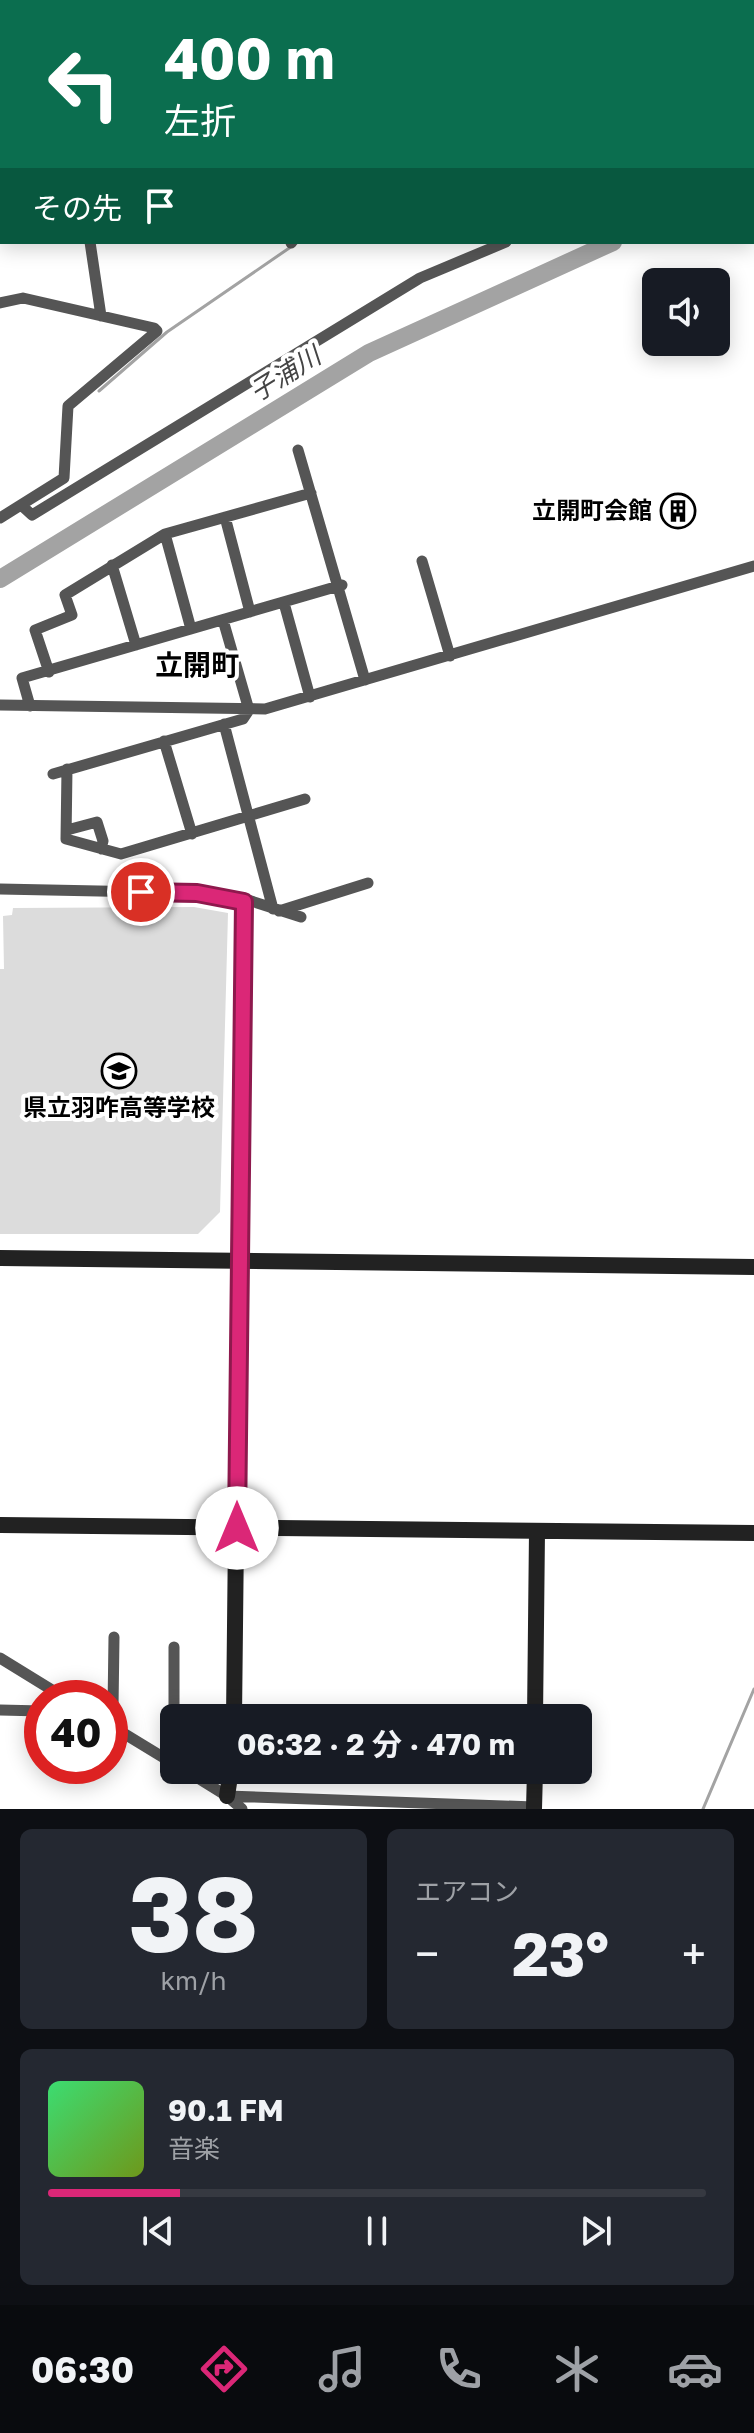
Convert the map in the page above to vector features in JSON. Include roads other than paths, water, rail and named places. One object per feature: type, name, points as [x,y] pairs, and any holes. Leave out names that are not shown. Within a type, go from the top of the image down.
[{"type":"street","points":[[90,244],[101,316]]},
{"type":"street","points":[[21,505],[32,515],[420,278],[501,244]]},
{"type":"street","points":[[0,303],[23,298],[157,331],[68,406],[64,478],[0,518]]},
{"type":"street","points":[[298,450],[365,680]]},
{"type":"street","points":[[49,672],[35,630],[72,615],[65,595],[165,534],[311,493]]},
{"type":"street","points":[[225,517],[250,612]]},
{"type":"street","points":[[165,534],[191,629]]},
{"type":"street","points":[[422,561],[450,656]]},
{"type":"street","points":[[112,565],[136,645]]},
{"type":"street","points":[[0,705],[249,710],[282,705],[754,566]]},
{"type":"street","points":[[30,706],[22,678],[340,586]]},
{"type":"street","points":[[284,603],[310,697]]},
{"type":"street","points":[[53,774],[243,719],[249,710],[223,620]]},
{"type":"street","points":[[224,724],[276,910]]},
{"type":"street","points":[[164,741],[192,834]]},
{"type":"street","points":[[67,769],[66,839],[121,854],[305,799]]},
{"type":"street","points":[[67,830],[97,822],[103,841],[101,849]]},
{"type":"street","points":[[276,910],[368,883]]},
{"type":"street","points":[[0,889],[197,893],[244,902],[248,900],[301,917]]},
{"type":"street","points":[[234,1704],[244,902]]},
{"type":"street","points":[[0,1258],[754,1267]]},
{"type":"street","points":[[0,1525],[754,1533]]},
{"type":"street","points":[[535,1704],[537,1531]]},
{"type":"street","points":[[113,1680],[114,1637]]},
{"type":"street","points":[[174,1647],[174,1704]]},
{"type":"street","points":[[0,1658],[36,1680]]},
{"type":"street","points":[[0,1710],[24,1711]]},
{"type":"street","points":[[128,1734],[160,1751]]},
{"type":"street","points":[[203,1784],[226,1802],[242,1809]]},
{"type":"street","points":[[226,1802],[534,1808],[535,1784]]},
{"type":"waterway","points":[[99,391],[167,332],[295,244]]},
{"type":"waterway","name":"子浦川","points":[[0,579],[369,353],[609,244]]},
{"type":"waterway","points":[[703,1809],[754,1689]]},
{"type":"place","name":"立開町会館","points":[[678,511]]},
{"type":"place","name":"県立羽咋高等学校","points":[[119,1071]]},
{"type":"district","name":"立開町","points":[[197,665]]}]
